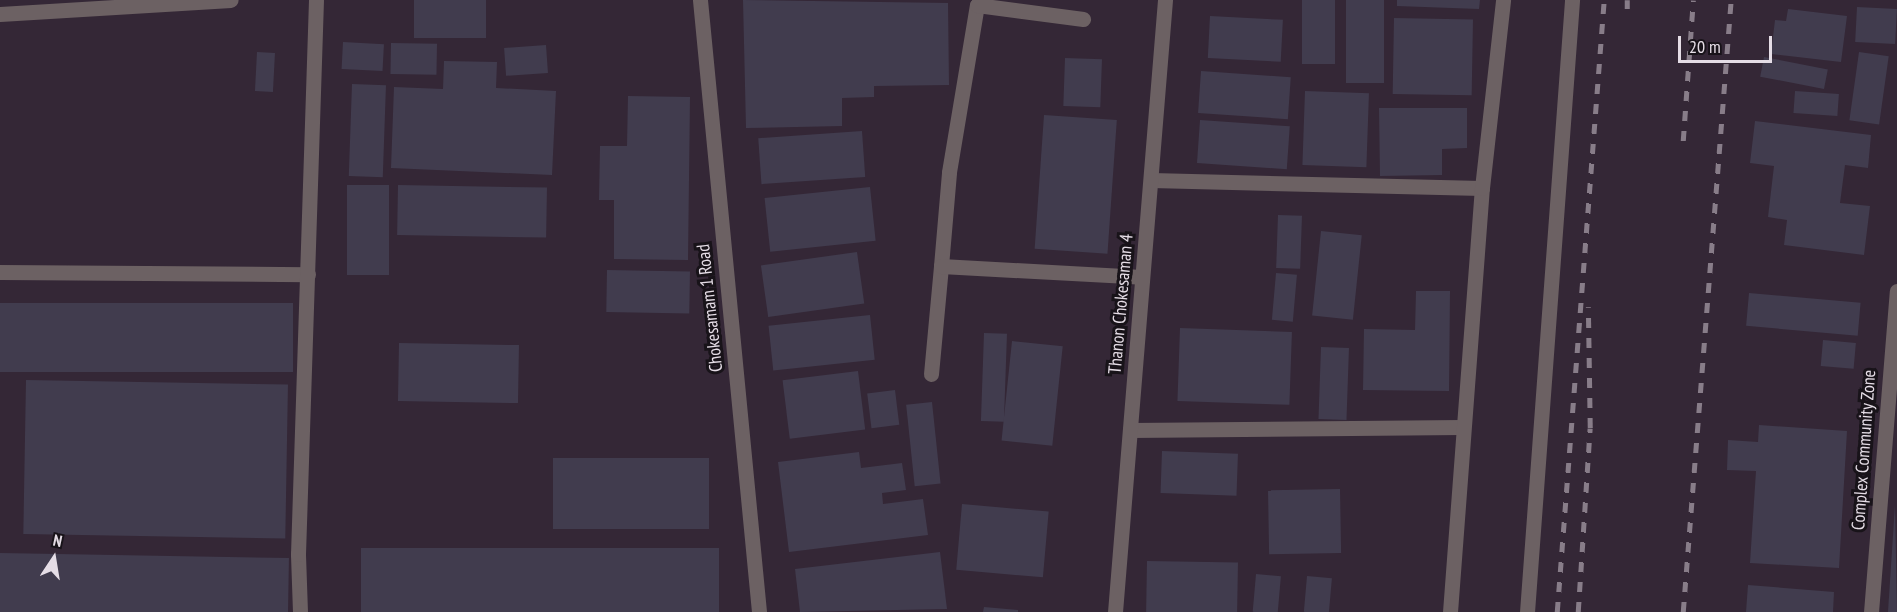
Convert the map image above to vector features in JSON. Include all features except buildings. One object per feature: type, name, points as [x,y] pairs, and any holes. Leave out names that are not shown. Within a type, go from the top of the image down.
[{"type":"street","points":[[0,14],[231,0]]},
{"type":"street","points":[[300,612],[298,554],[316,0]]},
{"type":"street","name":"Chokesamam 1 Road","points":[[700,0],[759,612]]},
{"type":"street","name":"Thanon Chokesaman 4","points":[[1115,612],[1165,0]]},
{"type":"street","points":[[1450,612],[1462,427],[1482,188],[1503,0]]},
{"type":"street","points":[[1527,612],[1572,0]]},
{"type":"street","points":[[931,374],[949,172],[976,5],[1083,19]]},
{"type":"street","points":[[1151,180],[1482,188]]},
{"type":"street","points":[[941,266],[1143,277]]},
{"type":"street","points":[[0,272],[308,274]]},
{"type":"street","name":"Complex Community Zone","points":[[1871,612],[1897,291]]},
{"type":"street","points":[[1130,430],[1462,427]]},
{"type":"railway","points":[[1557,612],[1604,0]]},
{"type":"railway","points":[[1627,0],[1627,9]]},
{"type":"railway","points":[[1683,141],[1693,0]]},
{"type":"railway","points":[[1683,612],[1731,0]]},
{"type":"railway","points":[[1578,612],[1590,428],[1588,307]]}]
